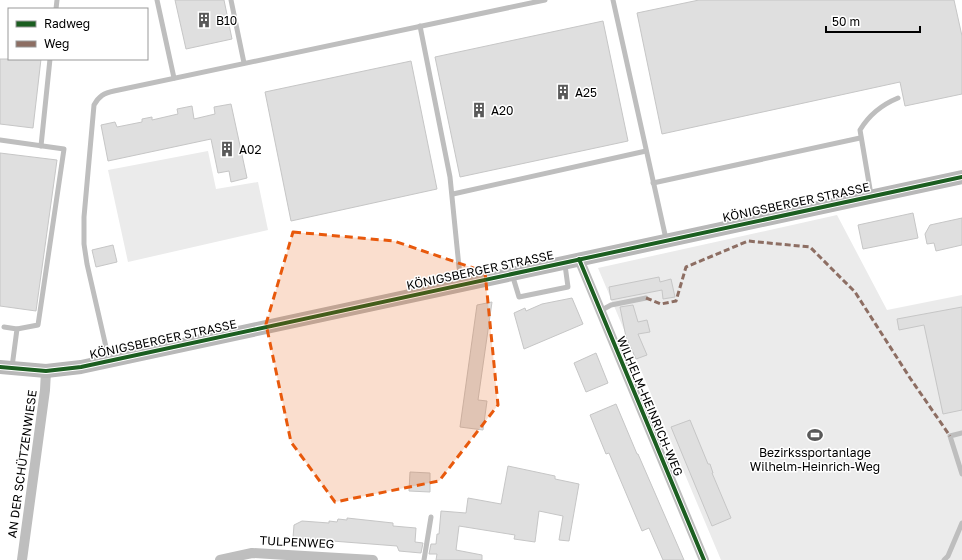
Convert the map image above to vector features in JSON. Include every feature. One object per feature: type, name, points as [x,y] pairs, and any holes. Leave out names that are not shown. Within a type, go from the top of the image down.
[{"type":"main road","name":"KÖNIGSBERGER STRASSE","points":[[6,368],[46,371],[74,368],[110,361],[962,177]]},
{"type":"street","name":"WILHELM-HEINRICH-WEG","points":[[579,259],[704,560]]},
{"type":"street","name":"AN DER SCHÜTZENWIESE","points":[[22,560],[45,390],[46,371]]},
{"type":"street","name":"TULPENWEG","points":[[220,560],[252,553],[373,560]]},
{"type":"lane","points":[[157,0],[174,78]]},
{"type":"lane","points":[[230,0],[244,63]]},
{"type":"lane","points":[[110,361],[86,264],[84,244],[84,217],[94,105],[97,99],[105,93],[545,0]]},
{"type":"lane","points":[[613,0],[666,240]]},
{"type":"lane","points":[[420,26],[453,194],[459,267],[463,284]]},
{"type":"lane","points":[[41,146],[50,60]]},
{"type":"lane","points":[[871,196],[860,138],[860,130],[866,120],[881,106],[898,98]]},
{"type":"lane","points":[[653,182],[860,138]]},
{"type":"lane","points":[[0,140],[64,149],[38,325],[17,329],[4,327]]},
{"type":"lane","points":[[453,194],[646,151]]},
{"type":"lane","points":[[512,274],[519,297],[568,287],[565,262]]},
{"type":"lane","points":[[600,311],[611,305],[646,298]]},
{"type":"lane","points":[[6,368],[17,329]]},
{"type":"lane","points":[[962,433],[950,436],[962,474]]},
{"type":"lane","points":[[424,560],[431,517]]},
{"type":"lane","points":[[944,560],[948,556],[962,524]]},
{"type":"highlighted area","points":[[293,232],[394,241],[485,272],[498,405],[439,481],[335,502],[291,442],[266,324]]},
{"type":"shaded area","points":[[208,151],[216,189],[258,182],[268,230],[128,262],[108,170]]},
{"type":"shaded area","name":"Bezirkssportanlage Wilhelm-Heinrich-Weg","points":[[837,215],[887,310],[962,295],[962,560],[721,560],[598,268]]},
{"type":"building","name":"B10","points":[[175,0],[224,0],[232,39],[186,49]]},
{"type":"building","points":[[699,0],[954,0],[962,36],[962,94],[905,106],[900,82],[662,134],[637,13]]},
{"type":"building","name":"A25","points":[[603,21],[628,141],[460,177],[435,57]]},
{"type":"building","points":[[0,59],[41,60],[33,128],[0,124]]},
{"type":"building","points":[[411,61],[437,189],[291,221],[265,92]]},
{"type":"building","points":[[231,104],[247,178],[231,182],[229,171],[218,173],[211,139],[108,161],[101,125],[115,122],[117,127],[142,122],[142,119],[152,117],[152,120],[178,114],[177,109],[192,106],[194,119],[215,114],[214,107]]},
{"type":"building","points":[[0,153],[57,160],[36,311],[0,306]]},
{"type":"building","points":[[913,213],[918,238],[863,249],[858,225]]},
{"type":"building","points":[[962,218],[962,245],[936,251],[934,243],[927,244],[925,234],[930,225]]},
{"type":"building","points":[[113,245],[117,262],[96,267],[92,250]]},
{"type":"building","points":[[659,277],[660,282],[671,279],[675,297],[663,299],[662,290],[611,300],[609,287]]},
{"type":"building","points":[[572,298],[583,324],[524,349],[514,313],[525,308],[526,311],[542,304]]},
{"type":"building","points":[[492,302],[478,400],[487,401],[483,430],[460,427],[477,305]]},
{"type":"building","points":[[633,305],[638,322],[647,320],[650,332],[638,334],[647,355],[636,359],[626,337],[620,307]]},
{"type":"building","points":[[962,307],[962,410],[943,414],[924,325],[899,330],[897,319]]},
{"type":"building","points":[[596,353],[608,383],[586,392],[574,363]]},
{"type":"building","points":[[616,404],[684,560],[663,560],[649,528],[642,531],[609,453],[606,454],[590,415]]},
{"type":"building","points":[[690,420],[708,464],[710,464],[712,473],[731,518],[712,526],[671,427]]},
{"type":"building","points":[[508,466],[555,476],[555,479],[579,484],[569,541],[559,540],[563,516],[539,511],[535,542],[514,539],[515,535],[459,526],[456,550],[482,555],[482,560],[436,560],[437,554],[429,554],[431,544],[436,544],[437,534],[439,534],[441,511],[466,513],[468,498],[501,504]]},
{"type":"building","points":[[410,472],[430,473],[430,492],[409,491]]},
{"type":"building","points":[[347,518],[393,523],[393,526],[416,528],[415,542],[423,543],[421,553],[399,551],[397,546],[293,538],[294,525],[302,521],[329,523],[329,521],[337,522],[338,519],[347,520]]},
{"type":"marked path","points":[[646,298],[661,304],[676,301],[686,267],[748,241],[810,247],[855,292],[910,378],[950,436]]},
{"type":"cycle path","points":[[0,367],[46,371],[81,367],[962,177]]},
{"type":"cycle path","points":[[579,259],[704,560]]},
{"type":"place","name":"B10","points":[[204,20]]},
{"type":"place","name":"A25","points":[[563,92]]},
{"type":"place","name":"A20","points":[[479,110]]},
{"type":"place","name":"A02","points":[[227,149]]},
{"type":"place","name":"Bezirkssportanlage Wilhelm-Heinrich-Weg","points":[[815,435]]}]
